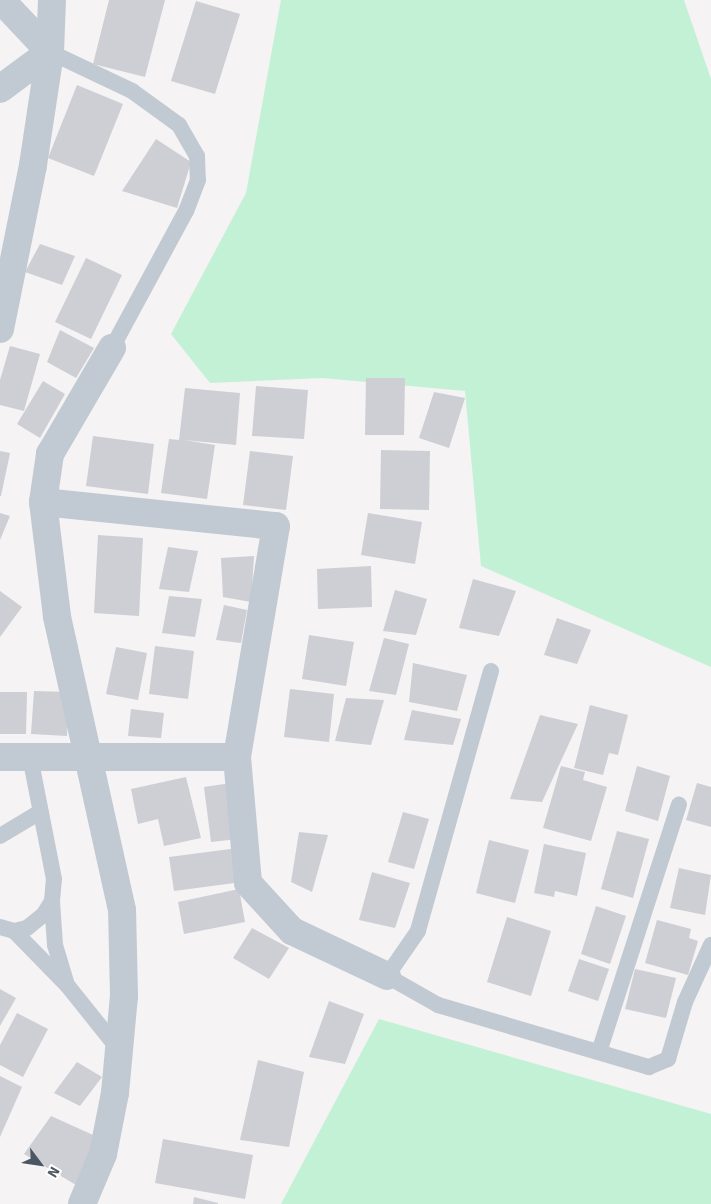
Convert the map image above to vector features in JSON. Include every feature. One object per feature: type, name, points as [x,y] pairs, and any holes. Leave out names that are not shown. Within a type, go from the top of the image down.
[{"type":"street","points":[[1,0],[50,52]]},
{"type":"street","points":[[0,329],[33,164],[50,52],[52,0]]},
{"type":"street","points":[[0,89],[50,52]]},
{"type":"street","points":[[82,1204],[103,1154],[119,1050],[124,996],[122,910],[86,757],[57,616],[43,502],[50,454],[112,348]]},
{"type":"street","points":[[43,502],[276,526],[237,757],[248,883],[292,931],[387,976]]},
{"type":"street","points":[[0,757],[237,757]]},
{"type":"lane","points":[[50,52],[132,91],[179,125],[197,156],[198,180],[186,211],[112,348]]},
{"type":"lane","points":[[490,671],[418,931],[387,976],[438,1005],[649,1067],[668,1059],[685,1002],[711,944]]},
{"type":"lane","points":[[30,757],[54,879],[52,901],[55,945],[67,985]]},
{"type":"lane","points":[[599,1052],[680,805]]},
{"type":"lane","points":[[0,836],[40,812]]},
{"type":"lane","points":[[7,929],[28,928],[44,914],[52,901]]},
{"type":"lane","points":[[7,929],[67,985],[119,1050]]},
{"type":"green space","points":[[281,0],[684,0],[711,79],[711,667],[481,566],[465,391],[323,378],[210,383],[171,334],[246,193]]},
{"type":"green space","points":[[379,1019],[711,1114],[711,1204],[281,1204]]},
{"type":"building","points":[[109,0],[165,0],[145,77],[93,64]]},
{"type":"building","points":[[196,1],[240,14],[215,94],[171,81]]},
{"type":"building","points":[[77,85],[123,104],[94,176],[48,158]]},
{"type":"building","points":[[156,139],[191,162],[177,208],[122,191]]},
{"type":"building","points":[[40,244],[75,256],[62,285],[25,272]]},
{"type":"building","points":[[86,258],[122,275],[91,339],[55,322]]},
{"type":"building","points":[[60,330],[94,348],[76,378],[47,362]]},
{"type":"building","points":[[10,346],[40,354],[24,411],[0,405],[0,380]]},
{"type":"building","points":[[366,378],[405,378],[404,435],[365,435]]},
{"type":"building","points":[[43,381],[65,394],[40,438],[17,424]]},
{"type":"building","points":[[256,386],[308,390],[304,439],[252,436]]},
{"type":"building","points":[[185,388],[240,393],[236,445],[184,440],[215,445],[207,499],[161,493],[169,439],[179,440]]},
{"type":"building","points":[[434,392],[465,398],[449,448],[419,438]]},
{"type":"building","points":[[93,436],[154,444],[148,494],[86,486]]},
{"type":"building","points":[[381,450],[430,451],[429,510],[380,509]]},
{"type":"building","points":[[0,451],[10,453],[1,496],[0,496]]},
{"type":"building","points":[[250,451],[293,456],[286,510],[243,505]]},
{"type":"building","points":[[0,513],[10,516],[0,540]]},
{"type":"building","points":[[368,513],[422,522],[415,564],[361,555]]},
{"type":"building","points":[[98,535],[143,538],[139,616],[94,613]]},
{"type":"building","points":[[168,547],[198,551],[189,592],[159,589]]},
{"type":"building","points":[[254,556],[251,602],[223,597],[221,558]]},
{"type":"building","points":[[371,566],[372,607],[318,609],[317,569]]},
{"type":"building","points":[[473,579],[516,591],[499,636],[459,628]]},
{"type":"building","points":[[395,590],[427,599],[416,635],[383,631]]},
{"type":"building","points":[[0,591],[22,607],[0,637]]},
{"type":"building","points":[[169,596],[202,599],[195,637],[162,633]]},
{"type":"building","points":[[224,605],[247,610],[241,643],[216,640]]},
{"type":"building","points":[[557,618],[591,630],[577,664],[544,655]]},
{"type":"building","points":[[309,635],[354,642],[346,686],[302,679]]},
{"type":"building","points":[[384,638],[409,644],[396,695],[369,691]]},
{"type":"building","points":[[155,646],[194,651],[188,699],[149,694]]},
{"type":"building","points":[[116,647],[147,653],[138,700],[106,694]]},
{"type":"building","points":[[413,663],[467,675],[457,711],[409,702]]},
{"type":"building","points":[[290,689],[334,694],[329,742],[284,737]]},
{"type":"building","points":[[34,691],[69,692],[67,736],[31,734]]},
{"type":"building","points":[[0,692],[27,692],[26,734],[0,734]]},
{"type":"building","points":[[346,698],[384,700],[371,745],[335,741]]},
{"type":"building","points":[[590,705],[628,715],[618,755],[609,753],[603,775],[574,768]]},
{"type":"building","points":[[131,709],[164,713],[161,738],[128,736]]},
{"type":"building","points":[[412,710],[461,719],[453,745],[404,740]]},
{"type":"building","points":[[540,715],[578,724],[542,802],[510,799]]},
{"type":"building","points":[[561,766],[585,772],[583,780],[607,787],[591,841],[543,828]]},
{"type":"building","points":[[637,766],[670,776],[658,821],[625,811]]},
{"type":"building","points":[[186,777],[201,838],[164,846],[158,819],[138,824],[131,789]]},
{"type":"building","points":[[231,783],[238,839],[211,842],[204,787]]},
{"type":"building","points":[[697,783],[711,787],[711,827],[686,820]]},
{"type":"building","points":[[403,812],[429,819],[414,869],[388,862]]},
{"type":"building","points":[[617,831],[649,839],[633,898],[601,889]]},
{"type":"building","points":[[299,832],[328,835],[312,892],[291,882]]},
{"type":"building","points":[[489,840],[529,850],[515,903],[476,893]]},
{"type":"building","points":[[544,844],[586,853],[577,896],[555,891],[554,897],[534,893]]},
{"type":"building","points":[[238,848],[242,882],[174,891],[169,857]]},
{"type":"building","points":[[679,868],[711,875],[705,915],[670,908]]},
{"type":"building","points":[[372,872],[410,883],[395,928],[359,920]]},
{"type":"building","points":[[239,889],[245,922],[184,934],[178,902]]},
{"type":"building","points":[[596,906],[626,916],[610,964],[581,954]]},
{"type":"building","points":[[507,917],[551,931],[531,996],[487,982]]},
{"type":"building","points":[[657,920],[691,929],[689,938],[698,941],[688,975],[645,963]]},
{"type":"building","points":[[252,928],[289,948],[269,979],[233,958]]},
{"type":"building","points":[[579,959],[609,969],[598,1001],[568,991]]},
{"type":"building","points":[[635,969],[676,978],[666,1018],[625,1009]]},
{"type":"building","points":[[0,989],[16,998],[0,1026]]},
{"type":"building","points":[[329,1001],[364,1014],[345,1064],[309,1057]]},
{"type":"building","points":[[17,1013],[48,1029],[23,1077],[0,1065],[0,1045]]},
{"type":"building","points":[[258,1060],[304,1072],[289,1147],[240,1140]]},
{"type":"building","points":[[77,1062],[102,1077],[80,1106],[54,1093]]},
{"type":"building","points":[[0,1076],[22,1087],[0,1137]]},
{"type":"building","points":[[51,1116],[102,1139],[76,1185],[24,1154]]},
{"type":"building","points":[[163,1139],[253,1155],[245,1199],[155,1183]]},
{"type":"building","points":[[194,1197],[218,1203],[218,1204],[193,1204]]}]
